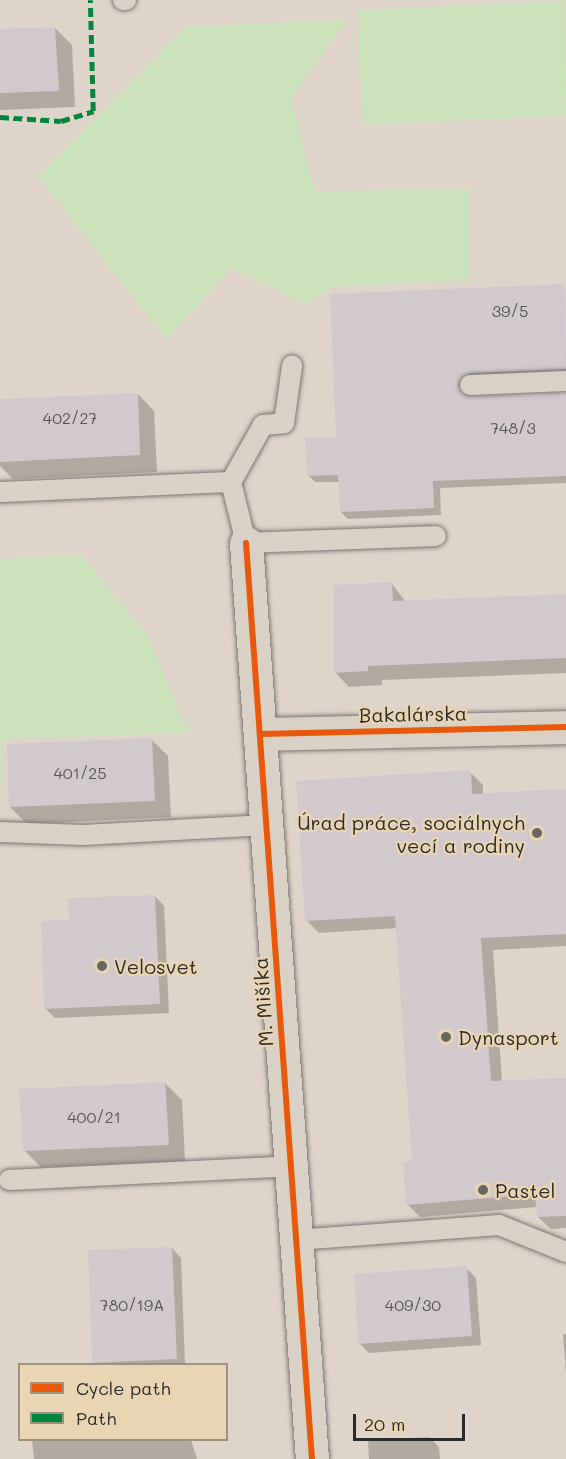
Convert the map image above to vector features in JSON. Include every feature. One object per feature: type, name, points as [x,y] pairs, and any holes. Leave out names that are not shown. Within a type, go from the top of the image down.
[{"type":"street","name":"M. Mišíka","points":[[246,543],[312,1459]]},
{"type":"street","name":"Bakalárska","points":[[260,734],[566,727]]},
{"type":"lane","points":[[292,366],[284,423],[263,425],[231,482],[246,543],[436,536]]},
{"type":"lane","points":[[470,385],[566,381]]},
{"type":"lane","points":[[0,492],[231,482]]},
{"type":"lane","points":[[0,832],[83,835],[267,825]]},
{"type":"lane","points":[[9,1180],[292,1166]]},
{"type":"lane","points":[[296,1240],[499,1225],[566,1252]]},
{"type":"green space","points":[[564,1],[566,116],[363,125],[358,10]]},
{"type":"green space","points":[[347,20],[291,98],[314,191],[469,189],[469,280],[332,287],[305,304],[232,268],[166,339],[38,176],[187,26]]},
{"type":"green space","points":[[81,555],[147,635],[189,733],[2,739],[0,823],[0,559]]},
{"type":"building","points":[[55,27],[59,91],[0,93],[0,29]]},
{"type":"building","points":[[564,284],[566,369],[470,373],[458,385],[471,397],[566,393],[566,476],[433,481],[434,508],[340,512],[338,475],[307,476],[305,438],[336,437],[330,294]]},
{"type":"building","points":[[138,393],[140,455],[0,462],[0,399]]},
{"type":"building","points":[[392,582],[393,601],[566,594],[566,658],[368,666],[368,671],[334,673],[334,585]]},
{"type":"building","points":[[152,738],[155,801],[9,807],[7,744]]},
{"type":"building","points":[[471,770],[472,794],[566,789],[566,934],[481,938],[491,1081],[566,1078],[566,1216],[537,1217],[535,1194],[406,1205],[403,1162],[412,1161],[395,916],[305,921],[296,781]]},
{"type":"building","name":"Velosvet","points":[[155,895],[160,1004],[44,1009],[41,921],[69,920],[68,898]]},
{"type":"building","points":[[165,1082],[169,1145],[23,1151],[19,1089]]},
{"type":"building","points":[[172,1247],[177,1359],[92,1363],[88,1250]]},
{"type":"building","points":[[467,1266],[472,1336],[358,1344],[354,1274]]},
{"type":"marked path","points":[[0,117],[61,121],[93,111],[90,0]]},
{"type":"cycle path","points":[[246,543],[312,1459]]},
{"type":"cycle path","points":[[260,734],[566,727]]},
{"type":"place","name":"Úrad práce, sociálnych vecí a rodiny","points":[[537,833]]},
{"type":"place","name":"Velosvet","points":[[102,966]]},
{"type":"place","name":"Dynasport","points":[[446,1037]]},
{"type":"place","name":"Pastel","points":[[483,1190]]}]
